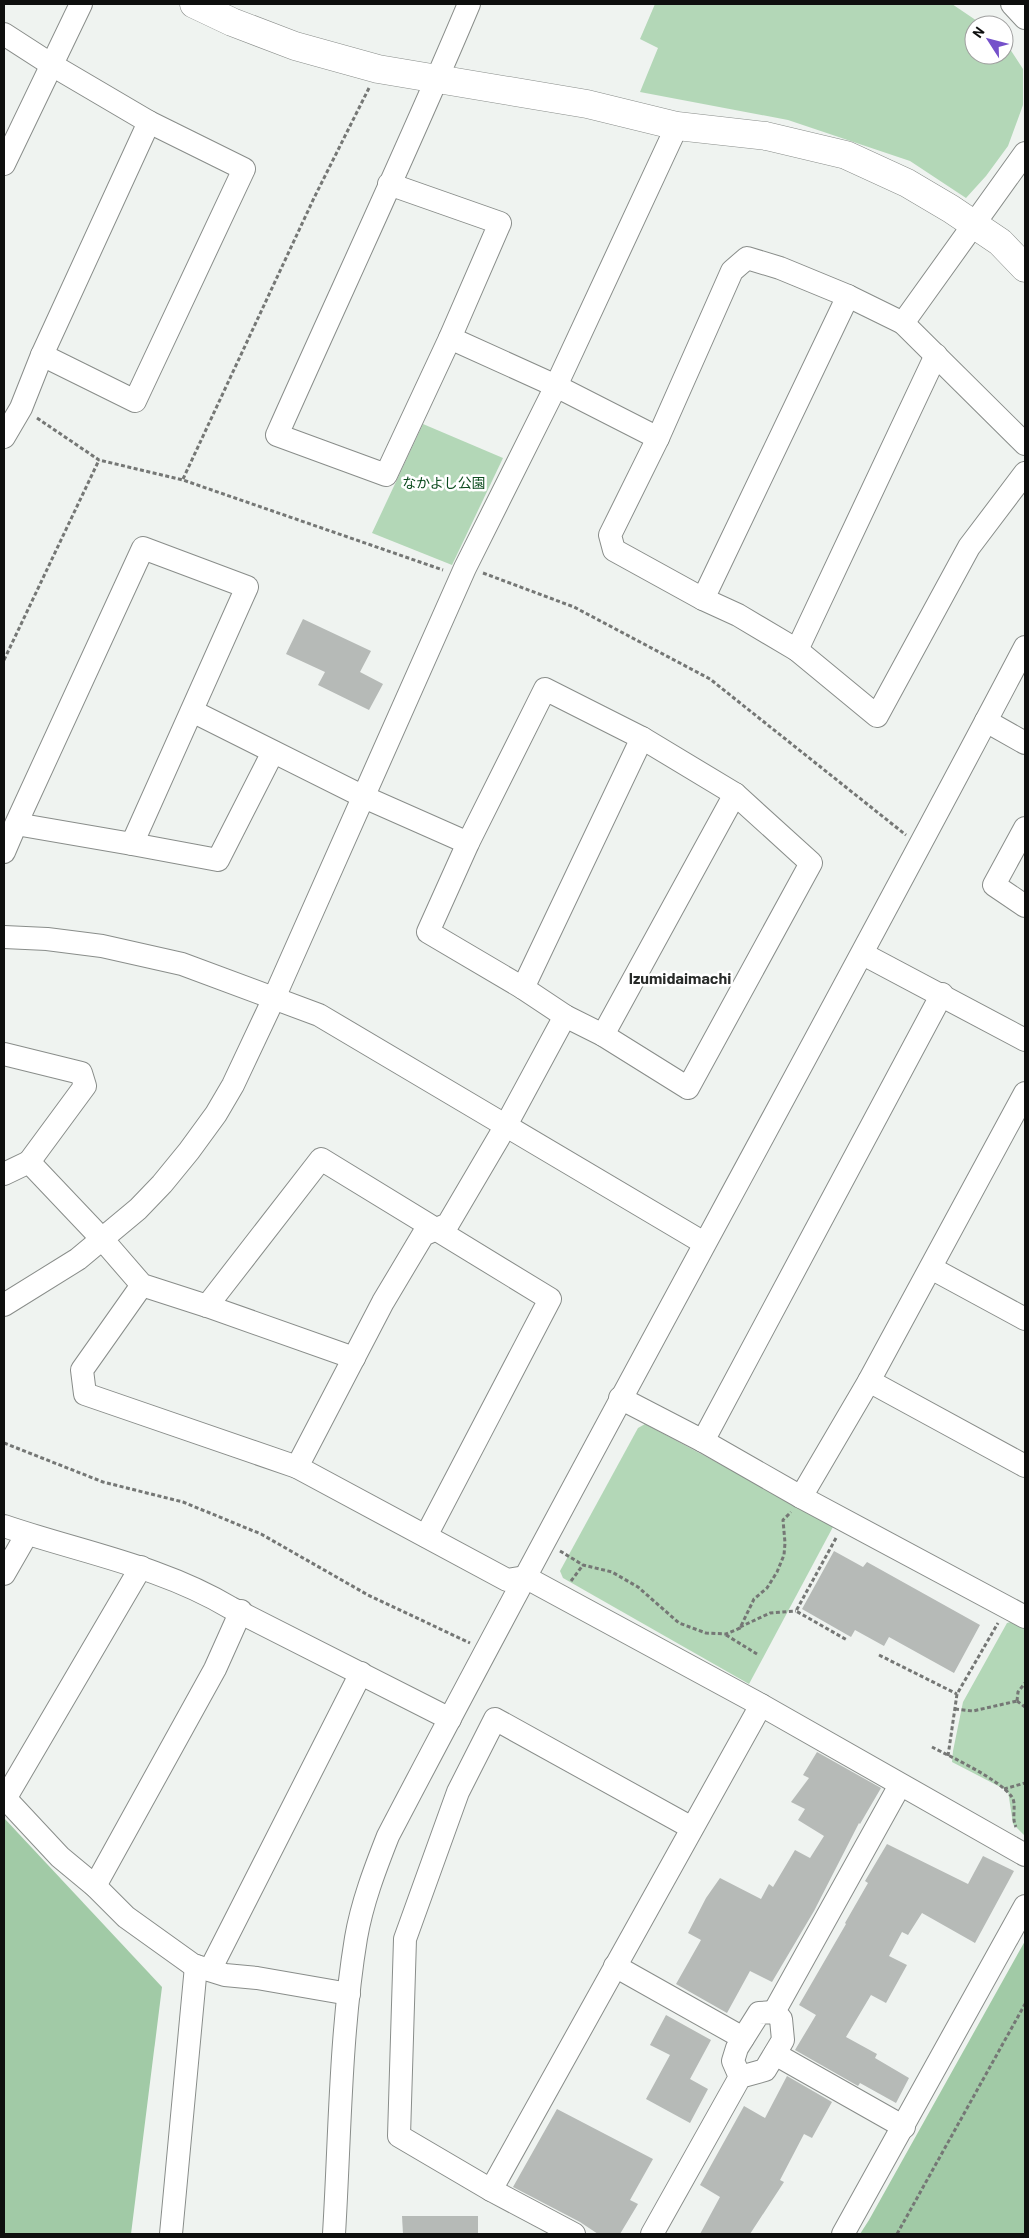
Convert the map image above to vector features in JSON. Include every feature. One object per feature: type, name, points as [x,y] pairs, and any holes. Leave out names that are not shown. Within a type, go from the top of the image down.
[{"type":"main road","points":[[194,4],[232,22],[295,46],[378,69],[587,104],[677,126],[766,136],[846,155],[907,183],[974,225],[1000,242],[1025,268]]},
{"type":"street","points":[[5,156],[81,4]]},
{"type":"street","points":[[389,184],[500,223],[450,338],[386,475],[276,435],[389,184],[437,80],[469,4]]},
{"type":"street","points":[[1012,4],[1025,18]]},
{"type":"street","points":[[4,34],[52,65],[149,122],[244,169],[135,400],[42,355]]},
{"type":"street","points":[[4,437],[21,408],[42,355],[149,122]]},
{"type":"street","points":[[4,1305],[50,1278],[103,1240],[162,1184],[216,1114],[233,1085],[274,998],[466,568],[556,386],[677,126]]},
{"type":"street","points":[[903,323],[1025,153]]},
{"type":"street","points":[[1025,444],[903,323],[848,296],[780,268],[747,258],[732,271],[658,438],[610,535],[614,550],[703,599],[738,615],[797,650],[877,716],[968,547],[1025,472]]},
{"type":"street","points":[[703,599],[848,296]]},
{"type":"street","points":[[450,338],[556,386],[658,438]]},
{"type":"street","points":[[797,650],[936,355]]},
{"type":"street","points":[[4,852],[143,548],[247,587],[132,844]]},
{"type":"street","points":[[334,2234],[349,1994],[356,1936],[376,1867],[388,1836],[620,1398],[864,954],[1025,647]]},
{"type":"street","points":[[545,689],[642,738],[735,794],[811,862],[688,1088],[603,1035],[565,1016],[523,988],[428,932],[468,843],[545,689]]},
{"type":"street","points":[[192,712],[364,797],[468,843]]},
{"type":"street","points":[[986,721],[1025,743]]},
{"type":"street","points":[[523,988],[642,738]]},
{"type":"street","points":[[16,824],[218,860],[273,752]]},
{"type":"street","points":[[603,1035],[735,794]]},
{"type":"street","points":[[1025,828],[994,885],[1025,906]]},
{"type":"street","points":[[4,937],[47,939],[135,953],[182,964],[319,1015],[505,1127],[704,1243]]},
{"type":"street","points":[[864,954],[1025,1040]]},
{"type":"street","points":[[703,1441],[942,994]]},
{"type":"street","points":[[297,1467],[383,1302],[424,1235],[448,1224],[505,1127],[565,1016]]},
{"type":"street","points":[[4,1054],[81,1073],[85,1086],[29,1162],[4,1174]]},
{"type":"street","points":[[801,1497],[869,1381],[1025,1093]]},
{"type":"street","points":[[207,1306],[322,1159],[550,1299],[426,1536]]},
{"type":"street","points":[[29,1162],[103,1240],[142,1285],[354,1358]]},
{"type":"street","points":[[931,1268],[1025,1319]]},
{"type":"street","points":[[142,1285],[82,1370],[85,1394],[297,1467],[508,1580],[525,1577],[761,1705],[1025,1855]]},
{"type":"street","points":[[869,1381],[1025,1466]]},
{"type":"street","points":[[620,1398],[703,1441],[801,1497],[1016,1612]]},
{"type":"street","points":[[4,1526],[141,1566],[212,1596],[450,1718]]},
{"type":"street","points":[[4,1574],[27,1534]]},
{"type":"street","points":[[141,1566],[4,1798],[60,1857],[95,1886],[126,1917],[193,1965],[225,1975],[257,1978],[349,1994]]},
{"type":"street","points":[[95,1886],[215,1669],[240,1612]]},
{"type":"street","points":[[171,2234],[203,1968],[361,1673]]},
{"type":"street","points":[[491,2190],[761,1705]]},
{"type":"street","points":[[574,2234],[491,2190],[399,2136],[405,1939],[458,1792],[494,1719],[692,1828]]},
{"type":"street","points":[[774,2012],[900,1785]]},
{"type":"street","points":[[843,2234],[1025,1906]]},
{"type":"street","points":[[615,1966],[743,2038]]},
{"type":"street","points":[[652,2234],[740,2077],[765,2070],[783,2040],[781,2019],[774,2012],[759,2013],[743,2038],[733,2061],[740,2077]]},
{"type":"street","points":[[775,2054],[904,2127]]},
{"type":"path","points":[[183,480],[314,198],[378,69]]},
{"type":"path","points":[[21,408],[99,460],[183,480],[448,572],[466,568],[574,606],[710,679],[920,846]]},
{"type":"path","points":[[4,660],[99,460]]},
{"type":"path","points":[[4,1443],[103,1482],[183,1502],[261,1534],[368,1595],[460,1637],[487,1652]]},
{"type":"path","points":[[740,1628],[754,1599],[767,1588],[777,1572],[784,1555],[785,1543],[782,1520],[794,1510],[801,1497]]},
{"type":"path","points":[[796,1611],[845,1521]]},
{"type":"path","points":[[544,1542],[583,1565],[612,1572],[638,1587],[679,1623],[706,1632],[726,1634],[757,1654]]},
{"type":"path","points":[[726,1634],[770,1613],[796,1611],[847,1640]]},
{"type":"path","points":[[948,1756],[957,1694],[1016,1612]]},
{"type":"path","points":[[879,1655],[957,1694]]},
{"type":"path","points":[[1017,1700],[1018,1692],[1025,1683]]},
{"type":"path","points":[[955,1709],[974,1711],[1017,1700]]},
{"type":"path","points":[[1017,1700],[1025,1708]]},
{"type":"path","points":[[932,1747],[999,1784],[1012,1798],[1014,1804],[1013,1820],[1017,1828]]},
{"type":"path","points":[[1004,1790],[1025,1783]]},
{"type":"path","points":[[897,2234],[1025,2004]]},
{"type":"green space","points":[[655,4],[952,4],[968,15],[964,15],[964,65],[1014,65],[1014,55],[1023,69],[1023,105],[1008,146],[986,176],[966,198],[910,161],[788,120],[640,92],[658,48],[640,39]]},
{"type":"green space","name":"なかよし公園","points":[[423,424],[503,458],[452,565],[372,533]]},
{"type":"green space","points":[[645,1424],[834,1525],[749,1684],[563,1578],[560,1571],[638,1428]]},
{"type":"green space","points":[[1014,1621],[1025,1628],[1025,1836],[1013,1824],[1008,1791],[952,1762],[963,1702],[1007,1623]]},
{"type":"green space","points":[[4,1818],[162,1987],[131,2234],[4,2234]]},
{"type":"green space","points":[[1025,1941],[1025,2234],[860,2234],[869,2220]]},
{"type":"building","points":[[303,619],[371,651],[360,672],[383,684],[369,710],[318,685],[325,672],[286,654]]},
{"type":"building","points":[[834,1551],[863,1567],[867,1562],[980,1625],[954,1673],[889,1637],[884,1646],[855,1630],[851,1637],[802,1609]]},
{"type":"building","points":[[817,1752],[881,1788],[859,1823],[814,1911],[772,1982],[750,1971],[727,2013],[676,1984],[701,1940],[688,1933],[706,1898],[720,1878],[761,1899],[769,1884],[773,1887],[795,1850],[810,1858],[824,1836],[798,1820],[805,1809],[791,1802],[809,1778],[803,1775]]},
{"type":"building","points":[[887,1844],[968,1884],[983,1856],[1014,1871],[975,1943],[922,1913],[908,1935],[902,1932],[889,1956],[907,1965],[886,2003],[871,1995],[846,2037],[877,2054],[875,2058],[909,2078],[896,2103],[860,2083],[858,2086],[795,2050],[816,2015],[799,2005],[846,1924],[868,1883],[865,1881]]},
{"type":"building","points":[[666,2015],[711,2040],[690,2079],[708,2089],[690,2123],[646,2099],[670,2055],[650,2045]]},
{"type":"building","points":[[787,2076],[832,2102],[812,2138],[804,2134],[780,2180],[784,2182],[750,2234],[700,2234],[720,2197],[700,2185],[744,2106],[765,2118]]},
{"type":"building","points":[[557,2109],[653,2159],[630,2200],[638,2204],[620,2234],[598,2234],[580,2222],[513,2187]]},
{"type":"building","points":[[402,2216],[478,2216],[478,2234],[403,2234]]},
{"type":"district","name":"Izumidaimachi","points":[[680,977]]}]
